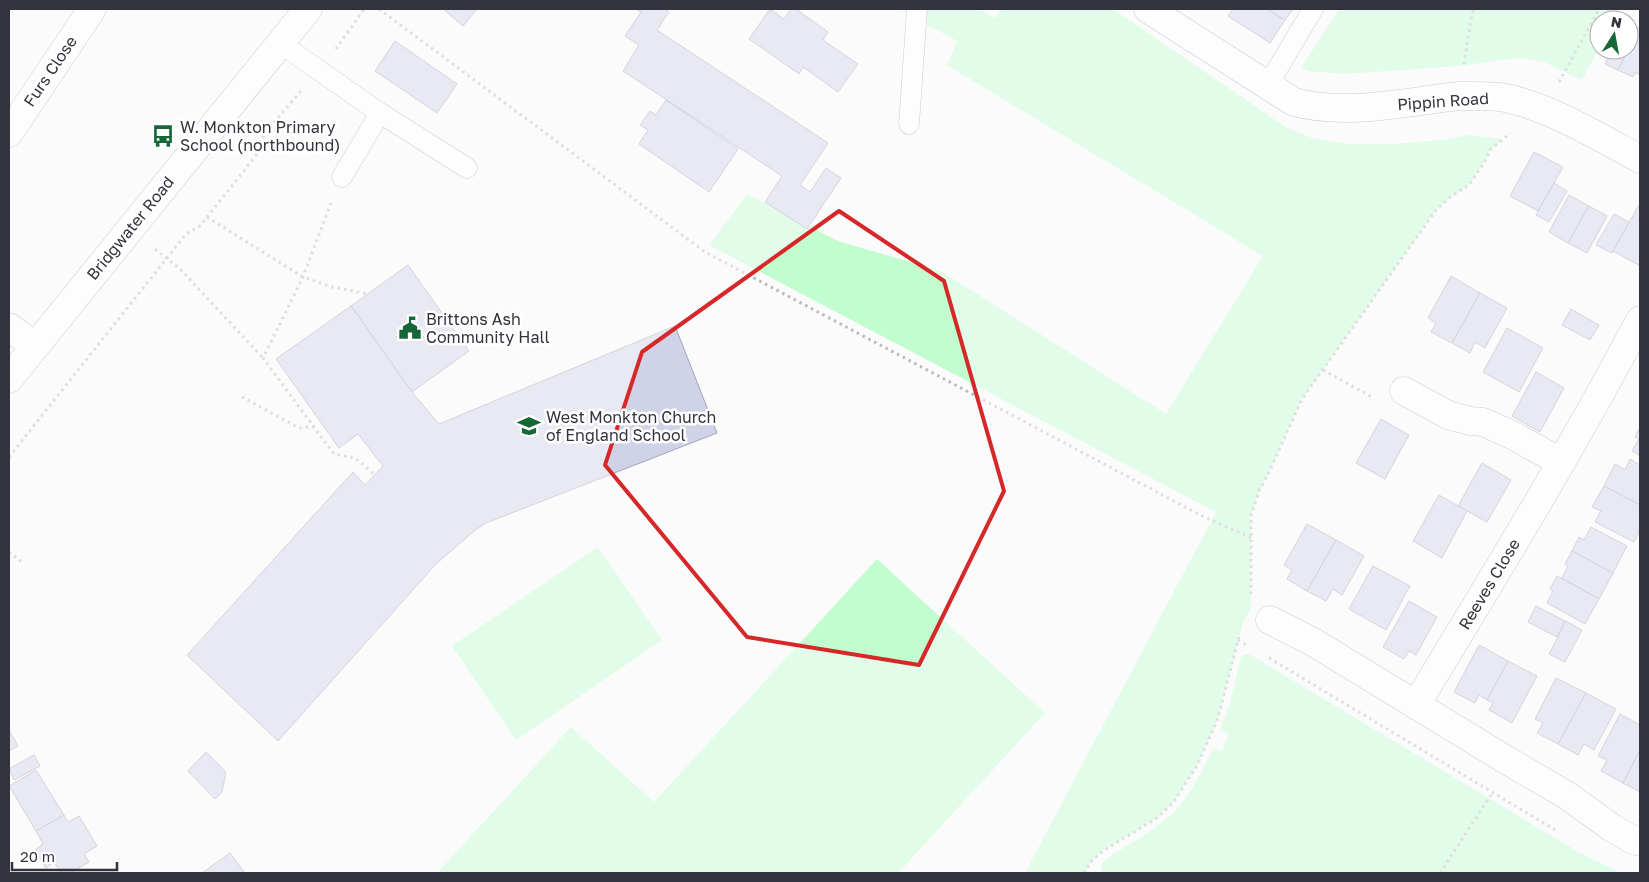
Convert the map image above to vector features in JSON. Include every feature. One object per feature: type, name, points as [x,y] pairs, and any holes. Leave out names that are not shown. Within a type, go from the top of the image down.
[{"type":"street","name":"Furs Close","points":[[9,133],[92,9]]},
{"type":"street","name":"Bridgwater Road","points":[[9,379],[308,9]]},
{"type":"street","name":"Pippin Road","points":[[1148,9],[1294,102],[1314,107],[1354,108],[1459,96],[1506,98],[1544,110],[1640,159]]},
{"type":"street","name":"Reeves Close","points":[[1416,705],[1487,589],[1561,462],[1640,320]]},
{"type":"street","points":[[9,327],[35,346]]},
{"type":"street","points":[[1404,391],[1448,414],[1483,422],[1512,435],[1561,462]]},
{"type":"street","points":[[1270,620],[1313,642],[1568,796],[1612,828],[1635,841]]},
{"type":"lane","points":[[909,124],[917,9]]},
{"type":"lane","points":[[1268,85],[1314,9]]},
{"type":"lane","points":[[280,43],[380,113],[467,168]]},
{"type":"lane","points":[[342,177],[380,113]]},
{"type":"path","points":[[9,457],[186,234],[200,226],[258,154],[264,134],[335,50],[364,9]]},
{"type":"path","points":[[379,9],[705,252],[1204,517],[1252,538]]},
{"type":"path","points":[[1459,96],[1474,9]]},
{"type":"path","points":[[1251,599],[1251,515],[1259,491],[1302,399],[1436,210],[1450,197],[1468,185],[1484,163],[1490,150],[1500,139],[1510,133],[1532,129],[1536,124],[1598,9]]},
{"type":"path","points":[[263,358],[303,277],[342,177]]},
{"type":"path","points":[[207,217],[303,277],[332,287],[368,294]]},
{"type":"path","points":[[129,229],[180,269],[263,358],[334,454],[355,458],[375,475]]},
{"type":"path","points":[[242,397],[299,428],[313,427]]},
{"type":"path","points":[[9,552],[22,562]]},
{"type":"path","points":[[1090,873],[1085,872],[1092,860],[1156,818],[1173,803],[1198,764],[1218,718],[1241,631]]},
{"type":"path","points":[[1238,640],[1255,650]]},
{"type":"path","points":[[1264,655],[1559,832]]},
{"type":"path","points":[[1440,873],[1493,792]]},
{"type":"highlighted area","points":[[839,211],[944,281],[1004,491],[919,665],[747,637],[605,465],[642,352]]},
{"type":"green space","points":[[899,9],[979,9],[995,18],[1002,9],[1113,9],[1287,128],[1313,138],[1349,144],[1392,144],[1442,140],[1469,135],[1501,139],[1490,150],[1484,163],[1469,185],[1450,197],[1436,210],[1302,399],[1259,491],[1251,515],[1251,607],[1243,623],[1218,718],[1198,764],[1173,803],[1156,818],[1103,851],[1092,860],[1084,873],[1025,873],[1216,512],[709,245],[747,194],[838,241],[941,271],[1166,414],[1263,256],[947,65],[957,41]]},
{"type":"green space","points":[[1339,9],[1619,9],[1589,10],[1589,60],[1593,60],[1582,80],[1542,61],[1521,58],[1460,66],[1344,74],[1309,71],[1301,68]]},
{"type":"green space","points":[[598,547],[662,640],[516,740],[452,646]]},
{"type":"green space","points":[[877,559],[1045,713],[898,873],[437,873],[571,727],[654,802]]},
{"type":"green space","points":[[1244,654],[1251,655],[1580,853],[1621,873],[1102,873],[1101,866],[1104,861],[1173,813],[1191,790],[1214,748],[1222,751],[1229,734],[1220,730],[1230,703],[1241,657]]},
{"type":"building","points":[[443,9],[477,9],[463,26]]},
{"type":"building","points":[[636,9],[664,9],[669,12],[657,30],[828,143],[800,185],[810,192],[826,168],[841,178],[807,229],[765,202],[782,176],[623,71],[639,45],[625,36],[641,12]]},
{"type":"building","points":[[770,9],[784,19],[791,9],[796,9],[828,32],[823,40],[858,64],[838,92],[803,67],[799,74],[749,39]]},
{"type":"building","points":[[1233,9],[1267,9],[1285,20],[1270,43],[1228,16]]},
{"type":"building","points":[[1267,9],[1293,9],[1285,20]]},
{"type":"building","points":[[1639,28],[1640,75],[1636,72],[1633,77],[1618,70],[1623,60],[1639,60]]},
{"type":"building","points":[[395,41],[457,84],[437,113],[375,71]]},
{"type":"building","points":[[1607,60],[1623,60],[1618,70],[1605,64]]},
{"type":"building","points":[[666,100],[738,149],[709,192],[639,144],[648,130],[640,125],[650,111],[656,115]]},
{"type":"building","points":[[1534,152],[1563,167],[1538,211],[1510,196]]},
{"type":"building","points":[[1554,183],[1567,191],[1549,222],[1536,215]]},
{"type":"building","points":[[1569,195],[1589,206],[1568,243],[1549,232]]},
{"type":"building","points":[[1589,206],[1607,216],[1587,253],[1568,243]]},
{"type":"building","points":[[1640,206],[1640,266],[1613,251]]},
{"type":"building","points":[[1614,214],[1629,222],[1612,253],[1596,245]]},
{"type":"building","name":"Brittons Ash Community Hall","points":[[408,265],[469,351],[412,392],[351,306]]},
{"type":"building","points":[[1451,276],[1480,293],[1452,343],[1431,332],[1436,323],[1428,318]]},
{"type":"building","points":[[1480,293],[1507,308],[1485,348],[1475,342],[1470,353],[1452,343]]},
{"type":"building","points":[[351,306],[412,392],[439,424],[675,326],[717,433],[486,523],[474,531],[436,564],[278,741],[187,655],[353,472],[365,485],[383,466],[358,434],[339,448],[276,359]]},
{"type":"building","points":[[1571,309],[1599,325],[1590,340],[1562,325]]},
{"type":"building","points":[[1507,328],[1543,348],[1519,392],[1483,372]]},
{"type":"building","points":[[1536,372],[1564,388],[1540,432],[1512,416]]},
{"type":"building","points":[[1381,419],[1409,435],[1385,479],[1356,463]]},
{"type":"building","points":[[1640,427],[1640,456],[1632,451],[1639,439],[1635,437]]},
{"type":"building","points":[[1630,459],[1640,465],[1640,505],[1604,486],[1615,464],[1625,470]]},
{"type":"building","points":[[1482,463],[1511,480],[1487,522],[1458,506]]},
{"type":"building","points":[[1604,486],[1640,505],[1640,530],[1634,542],[1595,522],[1601,511],[1592,507]]},
{"type":"building","points":[[1439,495],[1467,511],[1442,558],[1413,541]]},
{"type":"building","points":[[1307,524],[1336,540],[1307,591],[1287,579],[1292,570],[1284,565]]},
{"type":"building","points":[[1591,527],[1627,546],[1613,573],[1572,551],[1579,537],[1584,540]]},
{"type":"building","points":[[1336,540],[1364,556],[1342,595],[1333,589],[1326,601],[1307,591]]},
{"type":"building","points":[[1572,551],[1613,573],[1599,599],[1562,578],[1568,566],[1565,564]]},
{"type":"building","points":[[1373,566],[1410,586],[1386,630],[1349,609]]},
{"type":"building","points":[[1557,576],[1599,599],[1585,624],[1547,603],[1553,591],[1550,589]]},
{"type":"building","points":[[1409,601],[1437,617],[1416,655],[1409,651],[1404,659],[1383,647]]},
{"type":"building","points":[[1536,606],[1565,621],[1557,637],[1528,622]]},
{"type":"building","points":[[1566,621],[1582,630],[1565,662],[1549,654]]},
{"type":"building","points":[[1479,645],[1508,661],[1487,700],[1479,695],[1475,703],[1454,692]]},
{"type":"building","points":[[1508,661],[1537,676],[1512,723],[1489,710],[1493,703],[1487,700]]},
{"type":"building","points":[[1556,678],[1586,693],[1558,744],[1537,733],[1543,723],[1535,719]]},
{"type":"building","points":[[1586,693],[1616,709],[1594,750],[1584,744],[1578,755],[1558,744]]},
{"type":"building","points":[[1620,714],[1640,725],[1640,750],[1623,783],[1601,771],[1607,760],[1598,756]]},
{"type":"building","points":[[9,730],[18,746],[9,751]]},
{"type":"building","points":[[1640,750],[1640,792],[1623,783]]},
{"type":"building","points":[[206,752],[226,772],[222,792],[215,799],[188,771]]},
{"type":"building","points":[[34,755],[40,766],[14,780],[9,769]]},
{"type":"building","points":[[36,770],[64,815],[36,831],[9,786]]},
{"type":"building","points":[[64,815],[68,822],[79,816],[97,846],[84,854],[89,862],[70,873],[61,873],[54,862],[46,868],[35,850],[43,844],[36,831]]},
{"type":"building","points":[[230,853],[245,873],[202,873]]},
{"type":"place","name":"W. Monkton Primary School (northbound)","points":[[163,136]]},
{"type":"place","name":"Brittons Ash Community Hall","points":[[410,328]]},
{"type":"place","name":"West Monkton Church of England School","points":[[529,426]]}]
